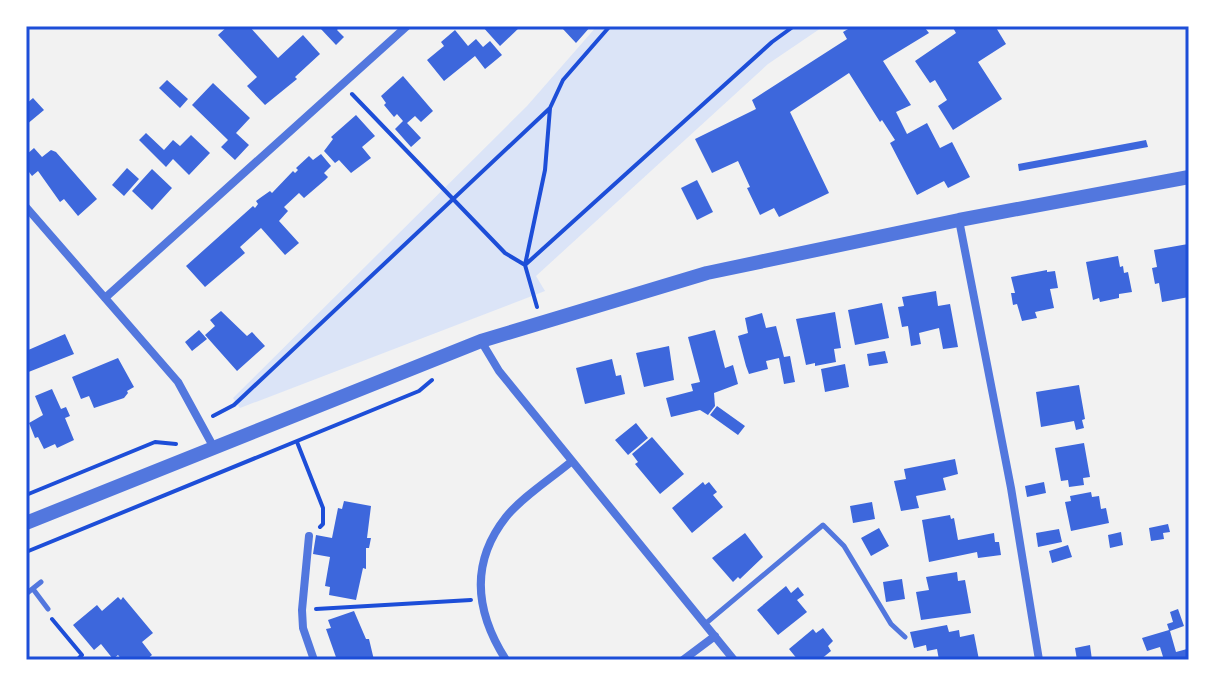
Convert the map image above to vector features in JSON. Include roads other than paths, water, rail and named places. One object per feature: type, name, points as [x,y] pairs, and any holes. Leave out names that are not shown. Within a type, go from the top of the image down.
[{"type":"street","points":[[105,298],[407,26]]},
{"type":"street","points":[[26,523],[213,446],[542,320],[707,273],[959,220],[1189,177]]},
{"type":"street","points":[[26,207],[178,382],[213,446]]},
{"type":"street","points":[[959,220],[1011,488],[1039,660]]},
{"type":"street","points":[[481,341],[499,371],[734,660]]},
{"type":"street","points":[[506,660],[490,635],[481,599],[481,573],[490,542],[507,516],[572,461]]},
{"type":"street","points":[[309,536],[302,610],[303,628],[314,660]]},
{"type":"street","points":[[683,660],[715,636]]},
{"type":"lane","points":[[705,624],[823,525],[844,546],[891,624],[905,637]]},
{"type":"lane","points":[[26,594],[41,582]]},
{"type":"lane","points":[[33,589],[48,609]]}]
